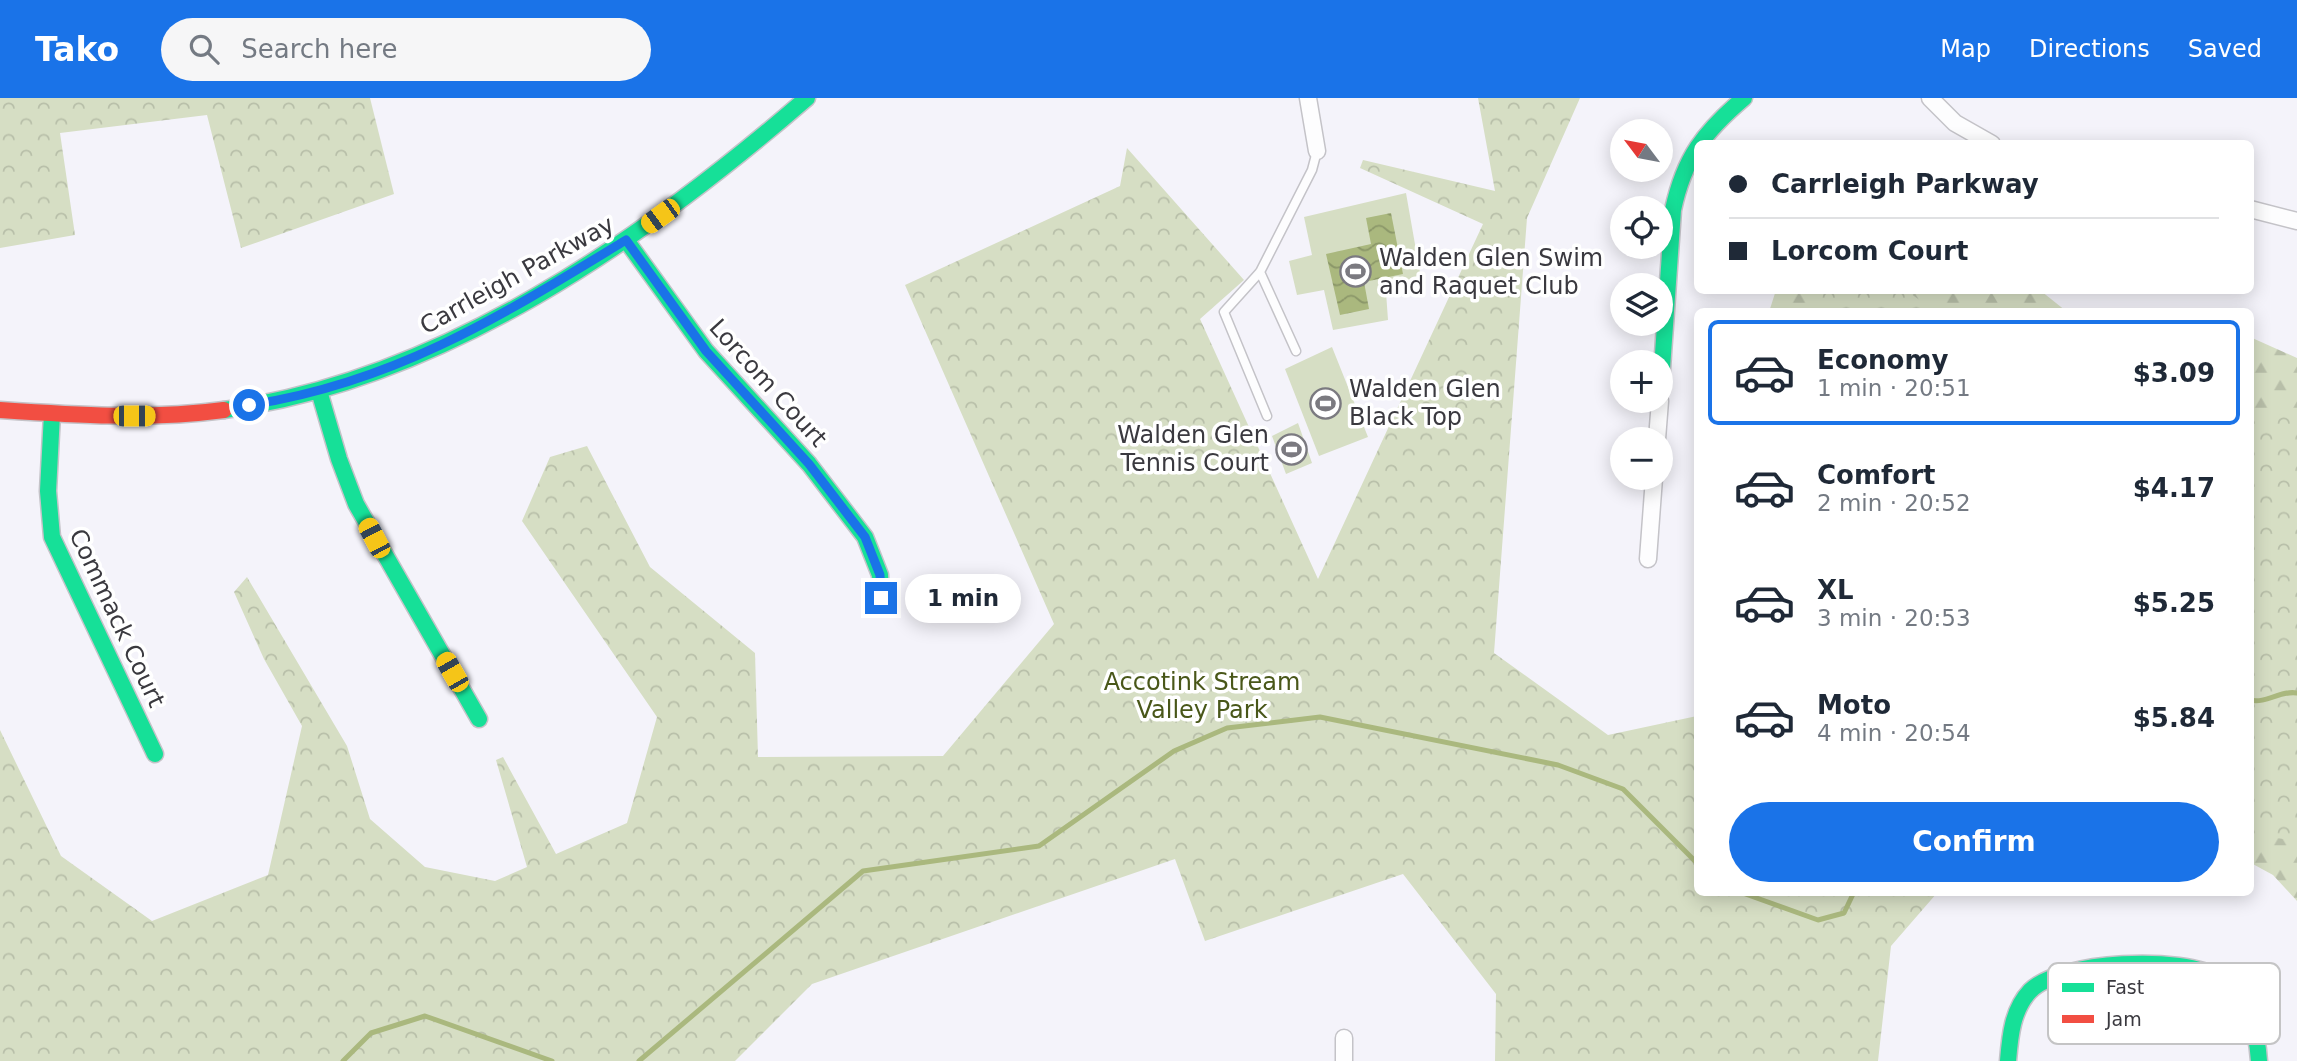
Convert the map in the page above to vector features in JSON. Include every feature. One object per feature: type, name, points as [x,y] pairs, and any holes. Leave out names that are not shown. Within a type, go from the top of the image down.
[{"type":"street","name":"Carrleigh Parkway","points":[[0,410],[161,416],[204,412],[271,402],[372,375],[444,345],[516,307],[626,240],[754,145],[807,98]]},
{"type":"street","points":[[1308,98],[1317,150]]},
{"type":"street","points":[[1700,140],[1720,118],[1744,98]]},
{"type":"street","points":[[1930,98],[1955,123],[1985,140]]},
{"type":"street","points":[[1663,350],[1673,210],[1678,185],[1694,149]]},
{"type":"street","points":[[2254,210],[2297,221]]},
{"type":"street","name":"Lorcom Court","points":[[626,240],[706,351],[809,464],[865,537],[880,575],[881,598]]},
{"type":"street","points":[[319,391],[339,459],[356,504],[480,719]]},
{"type":"street","name":"Commack Court","points":[[52,414],[46,488],[52,537],[155,754]]},
{"type":"street","points":[[1648,559],[1653,490]]},
{"type":"street","points":[[2008,1061],[2008,1037],[2012,1021],[2025,997],[2048,977]]},
{"type":"street","points":[[1344,1038],[1344,1061]]},
{"type":"lane","points":[[1267,416],[1224,312],[1261,272],[1312,170],[1317,150]]},
{"type":"lane","points":[[1261,272],[1296,351]]},
{"type":"green space","points":[[0,98],[370,98],[394,194],[241,248],[207,115],[60,133],[75,235],[0,248]]},
{"type":"green space","name":"Accotink Stream Valley Park","points":[[1478,98],[1580,98],[1527,218],[1494,653],[1608,735],[1694,717],[1694,896],[1934,896],[1891,946],[1878,1061],[1495,1061],[1496,994],[1403,874],[1205,941],[1175,859],[812,984],[735,1061],[0,1061],[0,730],[61,856],[152,921],[268,875],[302,726],[264,659],[234,592],[247,577],[347,746],[370,819],[425,867],[495,881],[527,867],[496,760],[503,757],[556,854],[627,823],[657,717],[522,521],[550,457],[587,446],[650,567],[755,653],[758,757],[943,756],[1054,624],[905,285],[1120,186],[1127,148],[1244,280],[1200,319],[1318,579],[1483,224],[1360,168],[1363,160],[1495,191]]},
{"type":"green space","name":"Walden Glen Swim and Raquet Club","points":[[1406,193],[1422,284],[1386,292],[1388,320],[1333,330],[1324,290],[1297,295],[1289,261],[1312,255],[1304,217]]},
{"type":"green space","points":[[1775,294],[2045,294],[2062,308],[1770,308]]},
{"type":"green space","points":[[1820,294],[1911,294],[1931,308],[1818,308]]},
{"type":"green space","points":[[2254,339],[2297,358],[2297,901],[2273,875],[2254,865]]},
{"type":"green space","name":"Walden Glen Black Top","points":[[1332,347],[1368,437],[1319,456],[1285,369]]},
{"type":"green space","points":[[2254,408],[2297,419],[2297,841],[2254,834]]},
{"type":"green space","name":"Walden Glen Tennis Court","points":[[1298,423],[1312,463],[1286,474],[1272,436]]},
{"type":"water","points":[[1391,213],[1403,274],[1364,282],[1369,309],[1340,315],[1326,254],[1371,244],[1366,218]]},
{"type":"waterway","points":[[2254,701],[2285,693],[2297,693]]},
{"type":"waterway","points":[[639,1061],[863,871],[1039,846],[1174,751],[1227,728],[1320,717],[1558,765],[1623,789],[1694,860]]},
{"type":"waterway","points":[[1751,896],[1818,920],[1844,913],[1852,896]]},
{"type":"waterway","points":[[343,1061],[371,1033],[425,1016],[552,1061]]},
{"type":"traffic: fast","points":[[224,410],[305,394],[384,369],[461,336],[536,296],[608,251],[678,202],[807,98]]},
{"type":"traffic: fast","points":[[1703,140],[1744,98]]},
{"type":"traffic: fast","points":[[1663,350],[1673,210],[1683,175],[1694,154]]},
{"type":"traffic: fast","points":[[626,240],[706,351],[809,464],[865,537],[880,575],[881,598]]},
{"type":"traffic: fast","points":[[319,391],[339,459],[356,504],[479,719]]},
{"type":"traffic: fast","points":[[52,414],[48,491],[52,537],[155,754]]},
{"type":"traffic: fast","points":[[2008,1061],[2011,1033],[2019,1007],[2030,991],[2048,980]]},
{"type":"traffic: fast","points":[[2257,1044],[2259,1061]]},
{"type":"traffic: jam","points":[[0,410],[140,416],[224,410]]},
{"type":"place","name":"Walden Glen Swim and Raquet Club","points":[[1356,272]]},
{"type":"place","name":"Walden Glen Black Top","points":[[1326,403]]},
{"type":"place","name":"Walden Glen Tennis Court","points":[[1292,449]]},
{"type":"route","points":[[249,405],[319,391],[372,375],[444,345],[516,307],[626,240],[706,351],[809,464],[865,537],[880,575],[881,598]]}]
